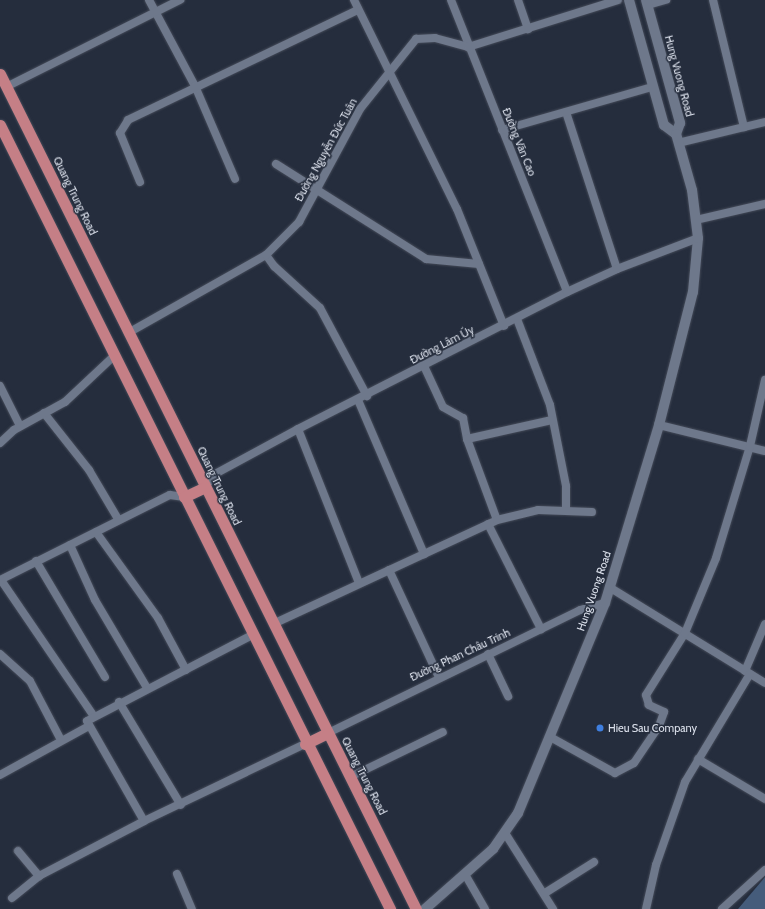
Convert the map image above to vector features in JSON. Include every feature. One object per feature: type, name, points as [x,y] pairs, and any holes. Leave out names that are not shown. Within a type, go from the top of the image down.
[{"type":"highway","name":"Quang Trung Road","points":[[0,74],[3,88],[128,333],[416,909]]},
{"type":"highway","points":[[0,125],[252,636],[390,909]]},
{"type":"highway","points":[[184,497],[205,487]]},
{"type":"highway","points":[[306,744],[328,733]]},
{"type":"street","points":[[149,0],[194,86],[235,179]]},
{"type":"street","points":[[3,88],[180,0]]},
{"type":"street","points":[[354,0],[457,209],[504,326]]},
{"type":"street","name":"Đường Văn Cao","points":[[451,0],[468,47],[567,292]]},
{"type":"street","points":[[518,0],[528,29]]},
{"type":"street","name":"Đường Nguyễn Đức Tuân","points":[[128,333],[266,255],[299,222],[317,192],[360,109],[411,43],[421,37],[468,47],[618,0]]},
{"type":"street","points":[[629,0],[664,125],[677,139],[765,122]]},
{"type":"street","points":[[647,2],[666,0]]},
{"type":"street","points":[[713,0],[744,127]]},
{"type":"street","name":"Hung Vuong Road","points":[[425,909],[435,898],[466,876],[505,833],[525,800],[552,738],[605,603],[659,425],[694,292],[698,238],[692,190],[677,139],[680,122],[647,2]]},
{"type":"street","points":[[140,182],[120,133],[121,127],[134,116],[194,86],[358,10]]},
{"type":"street","points":[[502,130],[652,86]]},
{"type":"street","points":[[566,112],[617,269]]},
{"type":"street","points":[[276,164],[317,192],[426,259],[479,264]]},
{"type":"street","points":[[696,220],[765,204]]},
{"type":"street","name":"Đường Lâm Úy","points":[[205,487],[215,474],[298,429],[367,396],[567,292],[617,269],[698,238]]},
{"type":"street","points":[[266,255],[274,266],[320,308],[367,396]]},
{"type":"street","points":[[516,319],[550,406],[566,486],[566,509]]},
{"type":"street","points":[[0,442],[20,426],[65,402],[114,356]]},
{"type":"street","points":[[424,366],[443,407],[463,418],[467,439],[497,520]]},
{"type":"street","points":[[552,738],[608,770],[620,772],[630,766],[664,714],[647,702],[647,691],[685,634],[716,558],[750,446],[765,380]]},
{"type":"street","points":[[0,386],[20,426]]},
{"type":"street","points":[[358,400],[424,554]]},
{"type":"street","points":[[44,413],[88,470],[118,519]]},
{"type":"street","points":[[467,439],[552,420]]},
{"type":"street","points":[[659,425],[750,446],[765,451]]},
{"type":"street","points":[[298,429],[358,583]]},
{"type":"street","points":[[93,716],[1,580],[96,532],[118,519],[170,495],[184,497]]},
{"type":"street","points":[[273,624],[358,583],[497,520],[538,510],[566,509],[592,512]]},
{"type":"street","points":[[488,524],[541,629]]},
{"type":"street","points":[[96,532],[158,618],[186,670]]},
{"type":"street","points":[[70,545],[95,600],[147,688]]},
{"type":"street","points":[[36,561],[105,677]]},
{"type":"street","points":[[389,570],[439,676]]},
{"type":"street","points":[[609,587],[765,683]]},
{"type":"street","name":"Đường Phan Châu Trinh","points":[[328,733],[439,676],[541,629],[605,603]]},
{"type":"street","points":[[646,909],[674,808],[698,759],[747,673],[765,624]]},
{"type":"street","points":[[144,821],[89,726],[87,720],[119,702],[252,636]]},
{"type":"street","points":[[0,654],[30,681],[61,740]]},
{"type":"street","points":[[488,654],[508,696]]},
{"type":"street","points":[[119,702],[181,806]]},
{"type":"street","points":[[0,775],[61,740],[89,726]]},
{"type":"street","points":[[350,777],[443,732]]},
{"type":"street","points":[[12,898],[39,876],[144,821],[181,806],[306,744]]},
{"type":"street","points":[[698,759],[765,799]]},
{"type":"street","points":[[505,833],[545,893],[553,909]]},
{"type":"street","points":[[18,851],[39,876]]},
{"type":"street","points":[[545,893],[594,862]]},
{"type":"street","points":[[722,909],[765,870]]},
{"type":"street","points":[[177,874],[192,909]]},
{"type":"street","points":[[466,876],[485,909]]},
{"type":"water","points":[[765,877],[765,909],[738,909]]},
{"type":"place","name":"Hieu Sau Company","points":[[600,728]]}]
